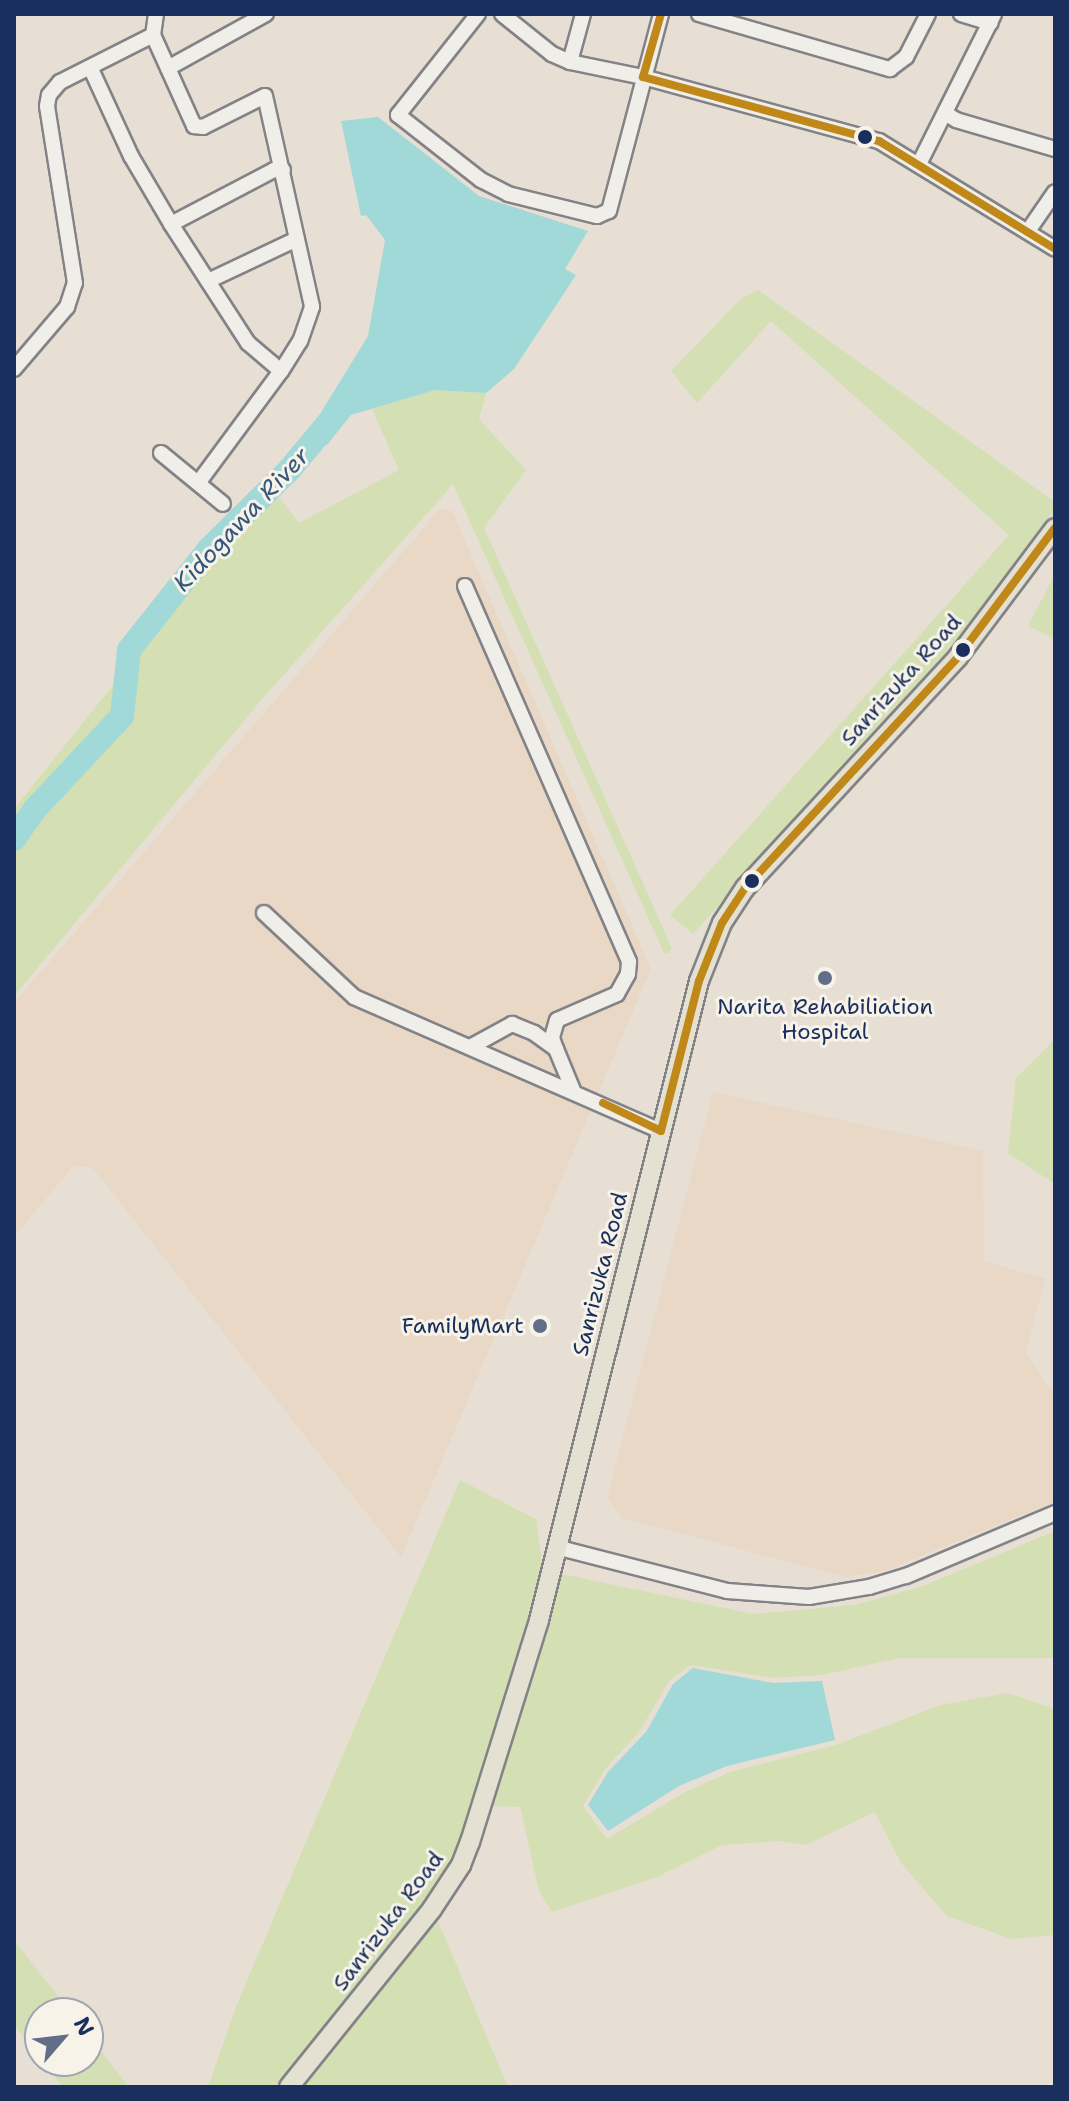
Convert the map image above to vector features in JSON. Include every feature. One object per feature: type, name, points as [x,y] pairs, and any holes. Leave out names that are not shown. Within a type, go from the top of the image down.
[{"type":"main road","name":"Sanrizuka Road","points":[[289,2087],[432,1909],[461,1865],[539,1620],[699,981],[722,923],[745,888],[958,657],[1055,528]]},
{"type":"street","points":[[156,14],[153,35],[194,126],[203,127],[265,96],[312,316],[281,371],[198,483]]},
{"type":"street","points":[[168,68],[266,14]]},
{"type":"street","points":[[478,14],[398,115],[481,180],[508,194],[604,216],[609,211],[661,14]]},
{"type":"street","points":[[502,14],[552,54],[570,62],[643,77],[867,137],[919,164],[1055,249]]},
{"type":"street","points":[[570,62],[583,14]]},
{"type":"street","points":[[699,14],[890,69],[906,57],[928,14]]},
{"type":"street","points":[[919,164],[993,18],[961,14]]},
{"type":"street","points":[[14,369],[67,307],[73,294],[74,270],[47,106],[53,87],[153,35]]},
{"type":"street","points":[[91,69],[131,156],[171,224],[248,343],[281,371]]},
{"type":"street","points":[[945,113],[956,120],[1055,149]]},
{"type":"street","points":[[171,224],[274,170],[283,170]]},
{"type":"street","points":[[1028,231],[1055,192]]},
{"type":"street","points":[[208,281],[297,239]]},
{"type":"street","points":[[161,453],[223,504]]},
{"type":"street","points":[[465,586],[629,962],[628,974],[617,994],[557,1020],[552,1038],[573,1090]]},
{"type":"street","points":[[264,913],[354,997],[661,1131]]},
{"type":"street","points":[[472,1046],[512,1024],[534,1033],[556,1049]]},
{"type":"street","points":[[556,1547],[727,1591],[809,1597],[869,1587],[906,1576],[1055,1513]]},
{"type":"shaded area","points":[[440,509],[452,511],[651,969],[401,1557],[92,1167],[73,1166],[14,1237],[14,1003]]},
{"type":"shaded area","points":[[713,1092],[983,1151],[984,1261],[1045,1279],[1026,1352],[1047,1386],[1055,1388],[1055,1501],[884,1571],[846,1577],[622,1518],[607,1498]]},
{"type":"green space","points":[[758,290],[1055,502],[1055,509],[957,644],[693,934],[670,915],[1009,535],[771,321],[697,403],[671,371],[742,298]]},
{"type":"green space","points":[[435,390],[486,393],[479,419],[526,470],[484,528],[672,948],[669,953],[664,953],[453,484],[263,698],[14,996],[14,809],[209,565],[275,492],[299,523],[399,470],[372,409]]},
{"type":"green space","points":[[1055,574],[1055,639],[1028,626]]},
{"type":"green space","points":[[1055,1039],[1055,1184],[1008,1153],[1016,1078]]},
{"type":"green space","points":[[460,1480],[536,1519],[543,1570],[753,1614],[854,1605],[923,1586],[1055,1531],[1055,1658],[900,1658],[821,1675],[773,1678],[690,1665],[669,1681],[640,1731],[606,1768],[583,1806],[607,1839],[685,1792],[730,1772],[836,1745],[940,1705],[1008,1693],[1055,1709],[1055,1935],[1011,1939],[947,1916],[901,1863],[875,1812],[806,1845],[780,1841],[722,1845],[657,1877],[552,1912],[539,1891],[520,1807],[490,1806],[430,1902],[508,2087],[208,2087],[237,2004]]},
{"type":"green space","points":[[14,1940],[59,1997],[24,1997],[24,2038],[14,2025]]},
{"type":"green space","points":[[104,2055],[129,2087],[63,2087],[55,2077],[104,2077]]},
{"type":"water","points":[[378,117],[479,196],[588,231],[565,269],[576,275],[514,369],[486,393],[435,390],[351,415],[327,445],[323,443],[316,450],[304,440],[368,336],[385,240],[366,215],[361,216],[341,121]]},
{"type":"water","points":[[693,1668],[773,1683],[822,1681],[835,1740],[727,1766],[679,1786],[608,1831],[588,1805],[608,1772],[646,1732],[673,1684]]},
{"type":"waterway","name":"Kidogawa River","points":[[14,839],[35,809],[122,716],[129,650],[209,549],[290,469],[329,422]]},
{"type":"transit line","points":[[643,77],[661,14]]},
{"type":"transit line","points":[[643,77],[879,141],[1055,249]]},
{"type":"transit line","points":[[661,1131],[699,981],[722,923],[745,888],[958,657],[1055,528]]},
{"type":"transit line","points":[[603,1103],[661,1131]]},
{"type":"place","name":"Narita Rehabiliation Hospital","points":[[825,978]]},
{"type":"place","name":"FamilyMart","points":[[540,1326]]}]
